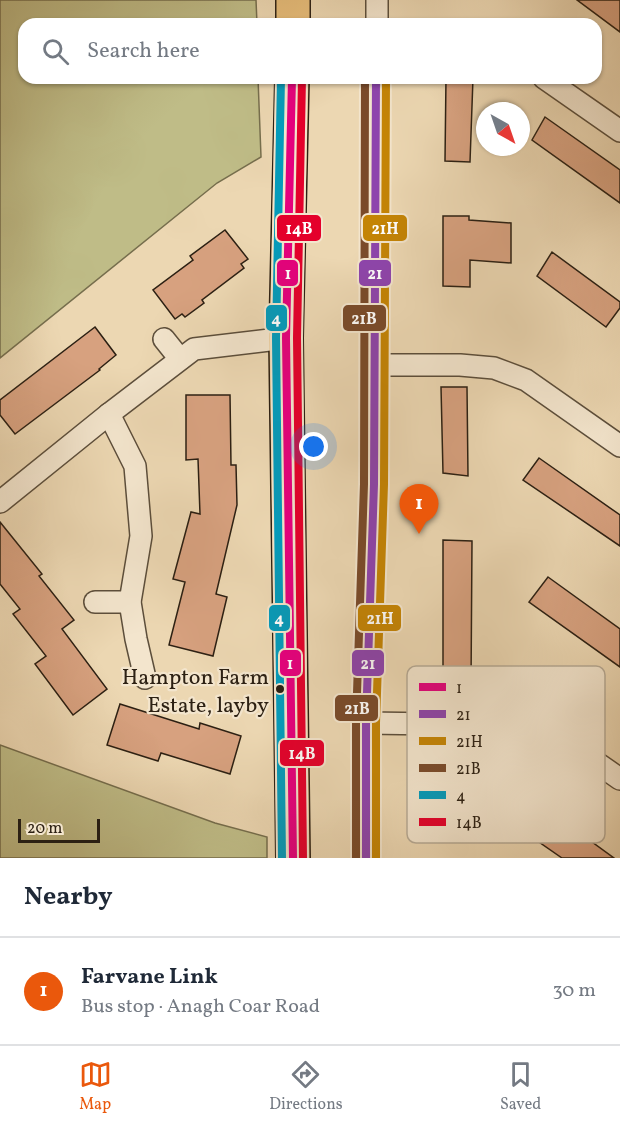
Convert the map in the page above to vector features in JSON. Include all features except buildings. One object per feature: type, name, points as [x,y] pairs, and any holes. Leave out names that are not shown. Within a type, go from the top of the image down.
[{"type":"highway","points":[[293,0],[293,18]]},
{"type":"highway","points":[[292,84],[286,338],[293,858]]},
{"type":"street","points":[[376,0],[376,18]]},
{"type":"street","points":[[366,858],[366,723],[375,365],[376,84]]},
{"type":"street","points":[[553,84],[620,131]]},
{"type":"street","points":[[0,502],[194,349],[286,338]]},
{"type":"street","points":[[164,339],[180,359]]},
{"type":"street","points":[[375,365],[460,365],[494,368],[526,380],[620,446]]},
{"type":"street","points":[[109,414],[135,466],[141,536],[130,602],[146,678]]},
{"type":"street","points":[[95,602],[130,602]]},
{"type":"street","points":[[366,723],[407,724]]},
{"type":"street","points":[[605,769],[620,779]]},
{"type":"shaded area","points":[[0,0],[256,0],[257,18],[18,18],[18,84],[258,84],[261,157],[217,183],[0,358]]},
{"type":"shaded area","points":[[0,745],[215,823],[267,837],[267,858],[0,858]]},
{"type":"transit line","name":"4","points":[[281,84],[276,338],[282,858]]},
{"type":"transit line","name":"1","points":[[292,84],[286,338],[293,858]]},
{"type":"transit line","name":"14B","points":[[302,84],[297,338],[303,858]]},
{"type":"transit line","name":"21B","points":[[356,858],[356,723],[364,484],[365,84]]},
{"type":"transit line","name":"21","points":[[366,858],[366,723],[374,484],[376,84]]},
{"type":"transit line","name":"21H","points":[[376,858],[376,723],[384,484],[386,84]]},
{"type":"place","name":"Farvane Link","points":[[419,534]]},
{"type":"place","name":"Hampton Farm Estate, layby","points":[[280,689]]}]
